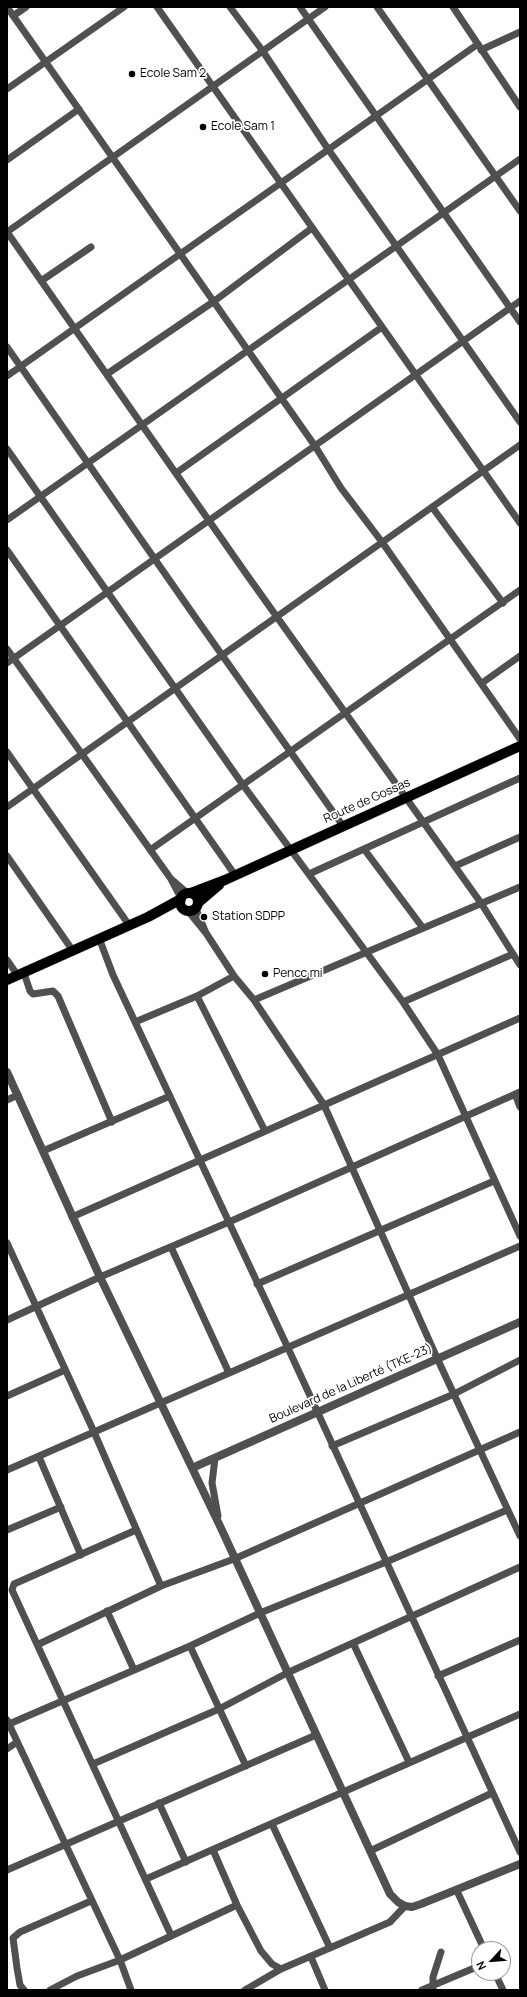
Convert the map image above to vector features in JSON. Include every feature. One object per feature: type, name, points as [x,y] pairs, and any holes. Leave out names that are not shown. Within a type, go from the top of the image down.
[{"type":"main road","name":"Route de Gossas","points":[[7,980],[129,925],[188,902],[235,875],[520,746]]},
{"type":"street","points":[[26,7],[9,12],[46,62],[315,446],[341,488],[382,542],[520,739]]},
{"type":"street","points":[[7,89],[124,7]]},
{"type":"street","points":[[157,7],[520,523]]},
{"type":"street","points":[[230,7],[262,50],[328,149],[520,422]]},
{"type":"street","points":[[300,7],[520,322]]},
{"type":"street","points":[[325,7],[262,50],[113,158],[7,232],[345,713],[407,797],[481,903],[520,965]]},
{"type":"street","points":[[377,7],[520,211]]},
{"type":"street","points":[[453,7],[520,106]]},
{"type":"street","points":[[7,376],[427,80],[480,47],[520,32]]},
{"type":"street","points":[[7,160],[79,109]]},
{"type":"street","points":[[7,520],[520,159]]},
{"type":"street","points":[[107,374],[213,302],[312,228]]},
{"type":"street","points":[[41,281],[91,247]]},
{"type":"street","points":[[7,663],[520,301]]},
{"type":"street","points":[[176,473],[382,327]]},
{"type":"street","points":[[7,347],[343,826]]},
{"type":"street","points":[[7,807],[432,507],[482,470],[520,445]]},
{"type":"street","points":[[7,449],[243,785],[403,1002],[438,1054],[520,1236]]},
{"type":"street","points":[[432,507],[502,603]]},
{"type":"street","points":[[7,550],[235,875]]},
{"type":"street","points":[[150,850],[520,590]]},
{"type":"street","points":[[7,648],[188,902],[234,976],[254,1000],[324,1105],[437,1358],[520,1536]]},
{"type":"street","points":[[482,683],[520,656]]},
{"type":"street","points":[[7,752],[129,925]]},
{"type":"street","points":[[308,874],[520,778]]},
{"type":"street","points":[[455,866],[520,837]]},
{"type":"street","points":[[364,849],[423,928]]},
{"type":"street","points":[[7,856],[73,951]]},
{"type":"street","points":[[254,1000],[520,886]]},
{"type":"street","points":[[100,938],[113,975],[288,1348],[316,1412],[520,1852]]},
{"type":"street","points":[[403,1002],[513,954]]},
{"type":"street","points":[[7,960],[21,974],[33,994],[53,991],[58,996],[112,1122]]},
{"type":"street","points":[[135,1022],[197,996],[234,976]]},
{"type":"street","points":[[197,996],[264,1131]]},
{"type":"street","points":[[72,1217],[520,1018]]},
{"type":"street","points":[[7,1072],[72,1217],[220,1526],[390,1894],[398,1902],[405,1906],[421,1904],[519,1866]]},
{"type":"street","points":[[7,1320],[100,1277],[229,1222],[517,1093],[520,1107]]},
{"type":"street","points":[[7,1100],[18,1095]]},
{"type":"street","points":[[43,1151],[170,1096]]},
{"type":"street","points":[[257,1284],[381,1232],[494,1181]]},
{"type":"street","points":[[7,1243],[94,1432],[161,1586]]},
{"type":"street","points":[[7,1470],[520,1246]]},
{"type":"street","points":[[171,1247],[229,1373]]},
{"type":"street","name":"Boulevard de la Liberté (TKE-23)","points":[[192,1468],[520,1322]]},
{"type":"street","points":[[332,1446],[454,1394],[520,1360]]},
{"type":"street","points":[[7,1396],[65,1370]]},
{"type":"street","points":[[38,1644],[161,1586],[234,1559],[359,1505],[520,1432]]},
{"type":"street","points":[[39,1457],[62,1507],[81,1555]]},
{"type":"street","points":[[215,1458],[212,1483],[213,1496],[220,1526]]},
{"type":"street","points":[[7,1530],[62,1507]]},
{"type":"street","points":[[132,1990],[120,1960],[64,1844],[8,1722],[64,1701],[190,1646],[260,1613],[386,1562],[507,1510]]},
{"type":"street","points":[[136,1530],[12,1586],[12,1590],[120,1820],[171,1935]]},
{"type":"street","points":[[93,1764],[219,1709],[287,1673],[520,1567]]},
{"type":"street","points":[[107,1611],[134,1670]]},
{"type":"street","points":[[438,1676],[520,1640]]},
{"type":"street","points":[[353,1643],[408,1762]]},
{"type":"street","points":[[190,1646],[246,1766]]},
{"type":"street","points":[[146,1879],[408,1762],[520,1714]]},
{"type":"street","points":[[7,1870],[316,1736]]},
{"type":"street","points":[[7,1749],[17,1742]]},
{"type":"street","points":[[370,1851],[492,1793]]},
{"type":"street","points":[[159,1803],[186,1862]]},
{"type":"street","points":[[272,1824],[330,1948]]},
{"type":"street","points":[[212,1850],[237,1905],[264,1955],[281,1969]]},
{"type":"street","points":[[457,1891],[480,1941]]},
{"type":"street","points":[[24,1990],[20,1985],[10,1940],[20,1932],[91,1901]]},
{"type":"street","points":[[50,1990],[77,1976],[120,1960],[237,1905]]},
{"type":"street","points":[[244,1990],[281,1969],[390,1922],[405,1906]]},
{"type":"street","points":[[433,1988],[433,1976],[441,1952]]},
{"type":"street","points":[[311,1957],[325,1990]]},
{"type":"street","points":[[422,1990],[433,1988],[471,1970]]},
{"type":"place","name":"Ecole Sam 2","points":[[132,74]]},
{"type":"place","name":"Ecole Sam 1","points":[[203,127]]},
{"type":"place","name":"Station SDPP","points":[[204,917]]},
{"type":"place","name":"Pencc mi","points":[[265,974]]}]
